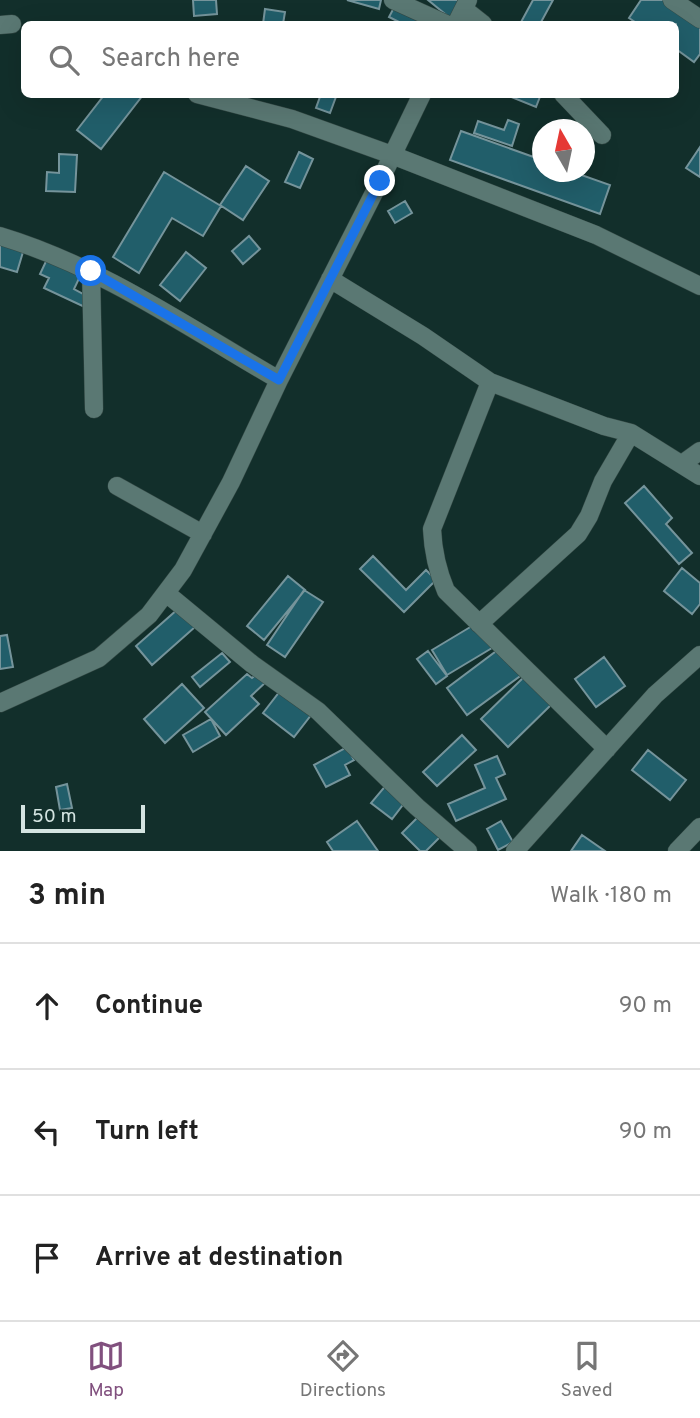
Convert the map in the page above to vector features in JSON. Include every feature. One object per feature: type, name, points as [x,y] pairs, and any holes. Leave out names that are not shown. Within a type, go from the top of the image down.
[{"type":"street","points":[[393,0],[439,21]]},
{"type":"street","points":[[672,0],[700,19]]},
{"type":"street","points":[[463,11],[478,21]]},
{"type":"street","points":[[212,98],[292,119],[392,155],[596,234],[700,286]]},
{"type":"street","points":[[0,703],[99,658],[149,615],[183,570],[231,482],[420,98]]},
{"type":"street","points":[[567,98],[602,135]]},
{"type":"street","points":[[0,236],[37,247],[91,271],[279,380]]},
{"type":"street","points":[[91,271],[94,409]]},
{"type":"street","points":[[330,279],[490,382],[604,426],[631,433],[700,476]]},
{"type":"street","points":[[490,382],[432,529],[433,551],[446,591],[607,748]]},
{"type":"street","points":[[479,624],[578,534],[589,516],[603,481],[631,433]]},
{"type":"street","points":[[682,464],[700,451]]},
{"type":"street","points":[[117,486],[203,534]]},
{"type":"street","points":[[166,593],[252,664],[318,711],[417,807],[468,851]]},
{"type":"street","points":[[515,851],[655,695],[700,655]]},
{"type":"street","points":[[677,851],[699,830]]},
{"type":"building","points":[[193,0],[216,0],[217,14],[194,16]]},
{"type":"building","points":[[347,0],[381,0],[379,9]]},
{"type":"building","points":[[398,0],[422,12],[418,21],[397,21],[389,17]]},
{"type":"building","points":[[428,0],[457,0],[466,8],[454,21]]},
{"type":"building","points":[[533,0],[553,0],[542,21],[522,21]]},
{"type":"building","points":[[641,0],[663,0],[700,25],[700,54],[694,62],[679,51],[679,21],[634,21],[629,18]]},
{"type":"building","points":[[265,9],[285,12],[284,21],[263,21]]},
{"type":"building","points":[[102,98],[141,98],[101,149],[77,130]]},
{"type":"building","points":[[320,98],[336,98],[330,113],[316,108]]},
{"type":"building","points":[[514,98],[539,98],[536,107]]},
{"type":"building","points":[[508,120],[519,124],[512,146],[474,133],[478,121],[504,130]]},
{"type":"building","points":[[461,131],[532,156],[532,182],[595,182],[595,180],[610,185],[600,214],[450,160]]},
{"type":"building","points":[[700,147],[700,177],[686,168]]},
{"type":"building","points":[[700,147],[700,177],[686,168]]},
{"type":"building","points":[[299,152],[313,159],[300,188],[285,182]]},
{"type":"building","points":[[59,154],[77,155],[75,192],[46,191],[47,172],[59,173]]},
{"type":"building","points":[[246,166],[269,181],[243,220],[220,205]]},
{"type":"building","points":[[164,172],[221,206],[203,236],[172,218],[139,273],[113,257]]},
{"type":"building","points":[[405,201],[412,213],[395,223],[388,211]]},
{"type":"building","points":[[0,234],[26,242],[17,272],[0,267]]},
{"type":"building","points":[[249,236],[260,249],[243,264],[232,251]]},
{"type":"building","points":[[186,252],[206,268],[180,301],[160,285]]},
{"type":"building","points":[[50,253],[84,268],[74,289],[83,294],[89,309],[44,288],[49,278],[40,274]]},
{"type":"building","points":[[644,486],[672,518],[666,524],[692,553],[679,564],[625,503]]},
{"type":"building","points":[[373,556],[406,590],[426,570],[436,580],[404,612],[360,569]]},
{"type":"building","points":[[682,568],[700,583],[700,604],[692,614],[664,591]]},
{"type":"building","points":[[288,576],[305,590],[264,640],[247,626]]},
{"type":"building","points":[[304,590],[323,602],[285,657],[267,645]]},
{"type":"building","points":[[178,609],[195,627],[152,665],[136,646]]},
{"type":"building","points":[[477,623],[492,648],[447,675],[432,650]]},
{"type":"building","points":[[7,635],[13,667],[0,669],[0,636]]},
{"type":"building","points":[[503,646],[523,674],[467,715],[447,688]]},
{"type":"building","points":[[428,651],[447,676],[436,684],[417,659]]},
{"type":"building","points":[[222,653],[230,662],[200,687],[192,677]]},
{"type":"building","points":[[604,657],[625,686],[596,707],[575,679]]},
{"type":"building","points":[[258,673],[266,682],[251,696],[259,704],[226,735],[205,712],[247,674],[252,678]]},
{"type":"building","points":[[526,675],[553,703],[508,747],[481,719]]},
{"type":"building","points":[[182,684],[204,708],[165,743],[144,719]]},
{"type":"building","points":[[284,686],[315,710],[294,737],[263,713]]},
{"type":"building","points":[[211,719],[220,736],[193,752],[183,735]]},
{"type":"building","points":[[462,735],[476,750],[437,786],[423,772]]},
{"type":"building","points":[[347,747],[354,760],[345,765],[350,775],[326,787],[314,765]]},
{"type":"building","points":[[648,750],[686,780],[670,800],[632,770]]},
{"type":"building","points":[[497,756],[505,774],[496,778],[506,799],[456,821],[448,804],[485,788],[475,765]]},
{"type":"building","points":[[392,778],[412,793],[392,819],[371,803]]},
{"type":"building","points":[[67,784],[72,808],[60,810],[56,787]]},
{"type":"building","points":[[424,811],[445,832],[426,851],[420,851],[402,833]]},
{"type":"building","points":[[357,821],[378,851],[333,851],[327,842]]},
{"type":"building","points":[[501,821],[513,842],[498,850],[487,829]]},
{"type":"building","points":[[582,835],[605,851],[571,851]]},
{"type":"route","points":[[91,271],[279,380],[380,181]]}]
